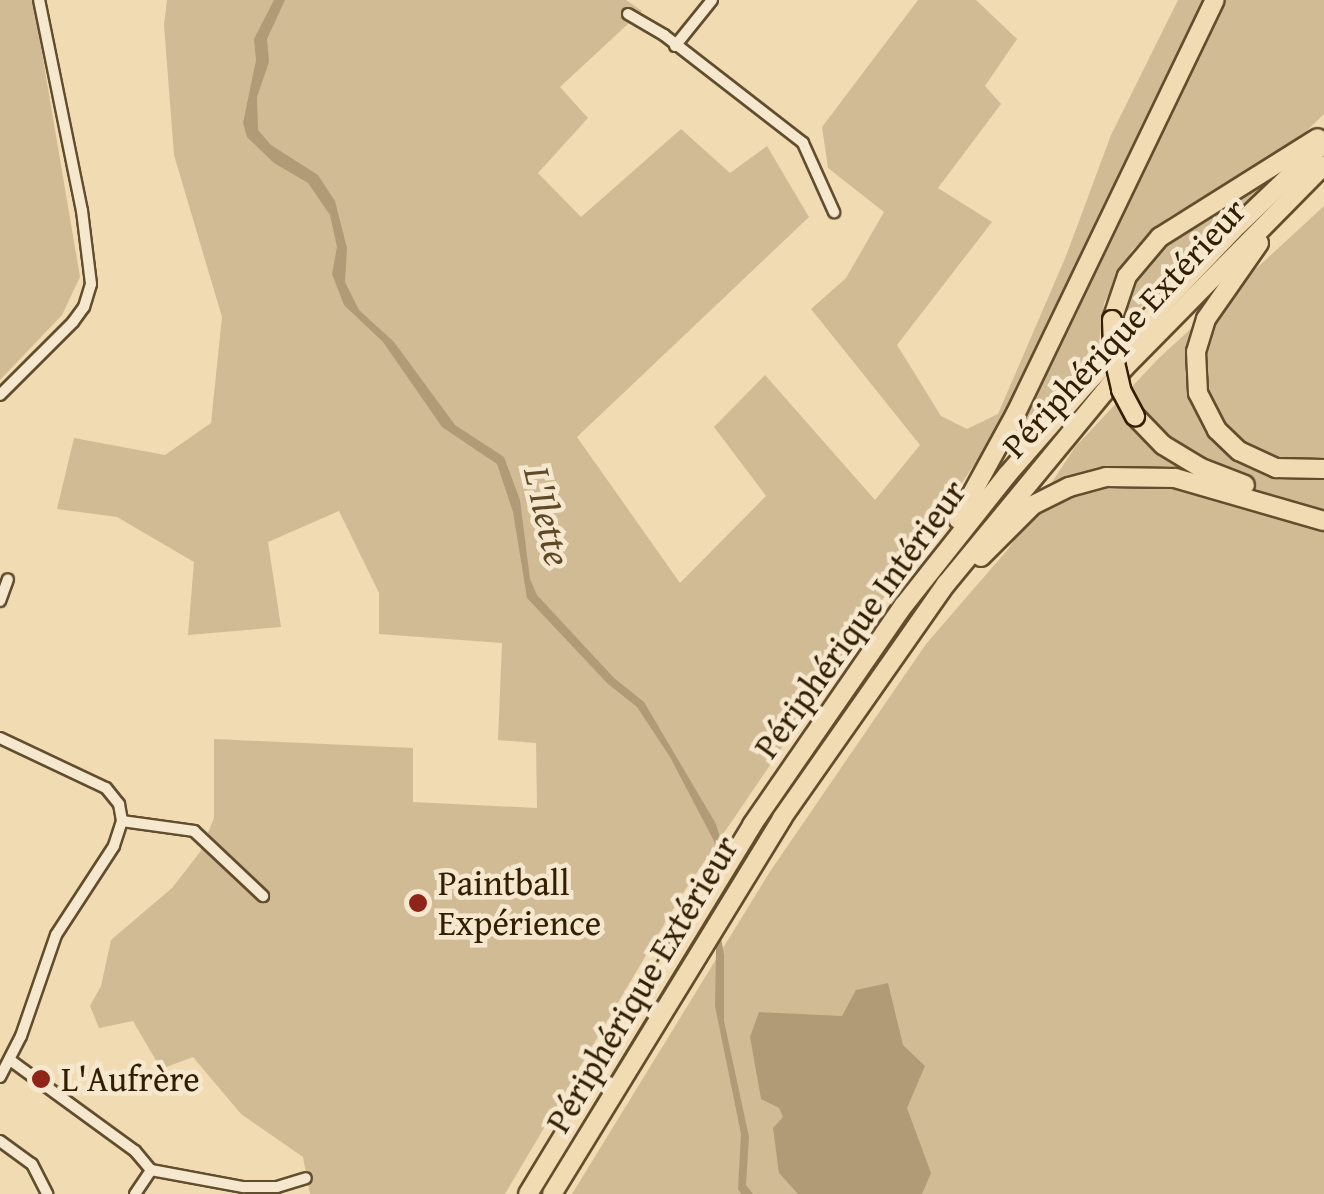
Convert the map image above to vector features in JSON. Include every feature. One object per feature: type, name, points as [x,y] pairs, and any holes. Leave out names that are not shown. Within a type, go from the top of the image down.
[{"type":"highway","points":[[904,605],[908,584],[965,510],[996,453],[1215,0]]},
{"type":"highway","points":[[1324,140],[1160,237],[1127,276],[1112,320],[1112,354],[1121,390],[1134,416],[1163,445],[1201,468],[1324,519]]},
{"type":"highway","name":"Périphérique Intérieur","points":[[528,1194],[736,850],[904,605],[1007,474],[1086,384],[1324,140]]},
{"type":"highway","name":"Périphérique Extérieur","points":[[552,1194],[754,862],[851,714],[946,584],[1045,459],[1159,329],[1324,165]]},
{"type":"highway","points":[[1159,329],[1170,332],[1324,181]]},
{"type":"highway","points":[[1259,243],[1206,319],[1196,352],[1198,393],[1216,430],[1239,452],[1289,471],[1324,469]]},
{"type":"highway","points":[[946,584],[968,574],[993,542],[1033,505],[1069,486],[1106,477],[1176,478],[1324,519]]},
{"type":"street","points":[[0,395],[73,322],[91,284],[82,211],[39,0]]},
{"type":"street","points":[[675,46],[712,0]]},
{"type":"street","points":[[628,14],[803,143],[834,212]]},
{"type":"street","points":[[0,601],[8,579]]},
{"type":"street","points":[[0,738],[99,784],[119,804],[122,820],[114,846],[56,935],[10,1060],[0,1077]]},
{"type":"street","points":[[122,820],[194,831],[263,896]]},
{"type":"street","points":[[10,1060],[135,1151],[151,1170],[243,1187],[276,1187],[306,1178]]},
{"type":"street","points":[[0,1141],[32,1164],[47,1194]]},
{"type":"street","points":[[135,1194],[151,1170]]},
{"type":"shaded area","points":[[0,0],[33,0],[80,277],[62,315],[0,380]]},
{"type":"shaded area","points":[[167,0],[626,0],[642,11],[560,87],[588,118],[538,173],[581,217],[681,129],[730,173],[767,146],[809,217],[577,437],[680,583],[766,496],[714,427],[765,375],[875,500],[920,445],[811,309],[846,278],[884,212],[828,168],[822,127],[918,0],[976,0],[1017,39],[985,86],[1001,104],[938,188],[992,222],[897,345],[941,416],[967,429],[998,414],[1066,256],[1111,135],[1178,0],[1204,0],[1002,424],[681,896],[505,1194],[310,1194],[303,1157],[241,1114],[193,1057],[161,1069],[133,1021],[99,1028],[90,1006],[101,986],[111,940],[172,888],[200,852],[214,818],[214,739],[413,748],[413,802],[537,808],[536,743],[498,740],[502,643],[379,634],[379,593],[339,511],[268,542],[281,627],[188,635],[194,562],[117,517],[57,509],[74,438],[165,455],[211,423],[222,317],[174,155],[164,25]]},
{"type":"shaded area","points":[[274,0],[285,0],[267,39],[269,62],[257,97],[258,130],[271,145],[318,175],[335,201],[347,248],[345,282],[359,310],[394,342],[455,425],[504,457],[520,500],[530,579],[537,595],[614,678],[644,702],[716,824],[734,886],[715,903],[724,955],[724,1021],[749,1137],[746,1185],[753,1194],[741,1194],[738,1189],[741,1134],[715,1006],[716,949],[706,898],[721,864],[714,841],[670,757],[637,707],[607,683],[527,598],[513,512],[497,464],[442,427],[383,342],[344,305],[332,274],[337,247],[330,215],[308,183],[274,163],[247,137],[243,123],[256,60],[254,39]]},
{"type":"shaded area","points":[[1226,0],[1324,0],[1324,114],[1286,151],[1169,217],[1132,250],[1104,303],[1098,350],[1007,450]]},
{"type":"shaded area","points":[[1258,183],[1263,186],[1121,326],[1125,297],[1138,268],[1156,248]]},
{"type":"shaded area","points":[[1324,206],[1324,1194],[572,1194],[769,873],[926,644],[1009,548],[1075,447],[1158,359]]},
{"type":"shaded area","points":[[888,983],[903,1045],[925,1066],[907,1108],[931,1173],[922,1194],[798,1194],[779,1173],[773,1128],[783,1117],[779,1108],[761,1099],[750,1037],[759,1012],[842,1016],[856,990]]},
{"type":"place","name":"Paintball Expérience","points":[[418,903]]},
{"type":"place","name":"L'Aufrère","points":[[41,1079]]},
{"type":"water label","name":"L'Ilette","points":[[548,516]]}]
